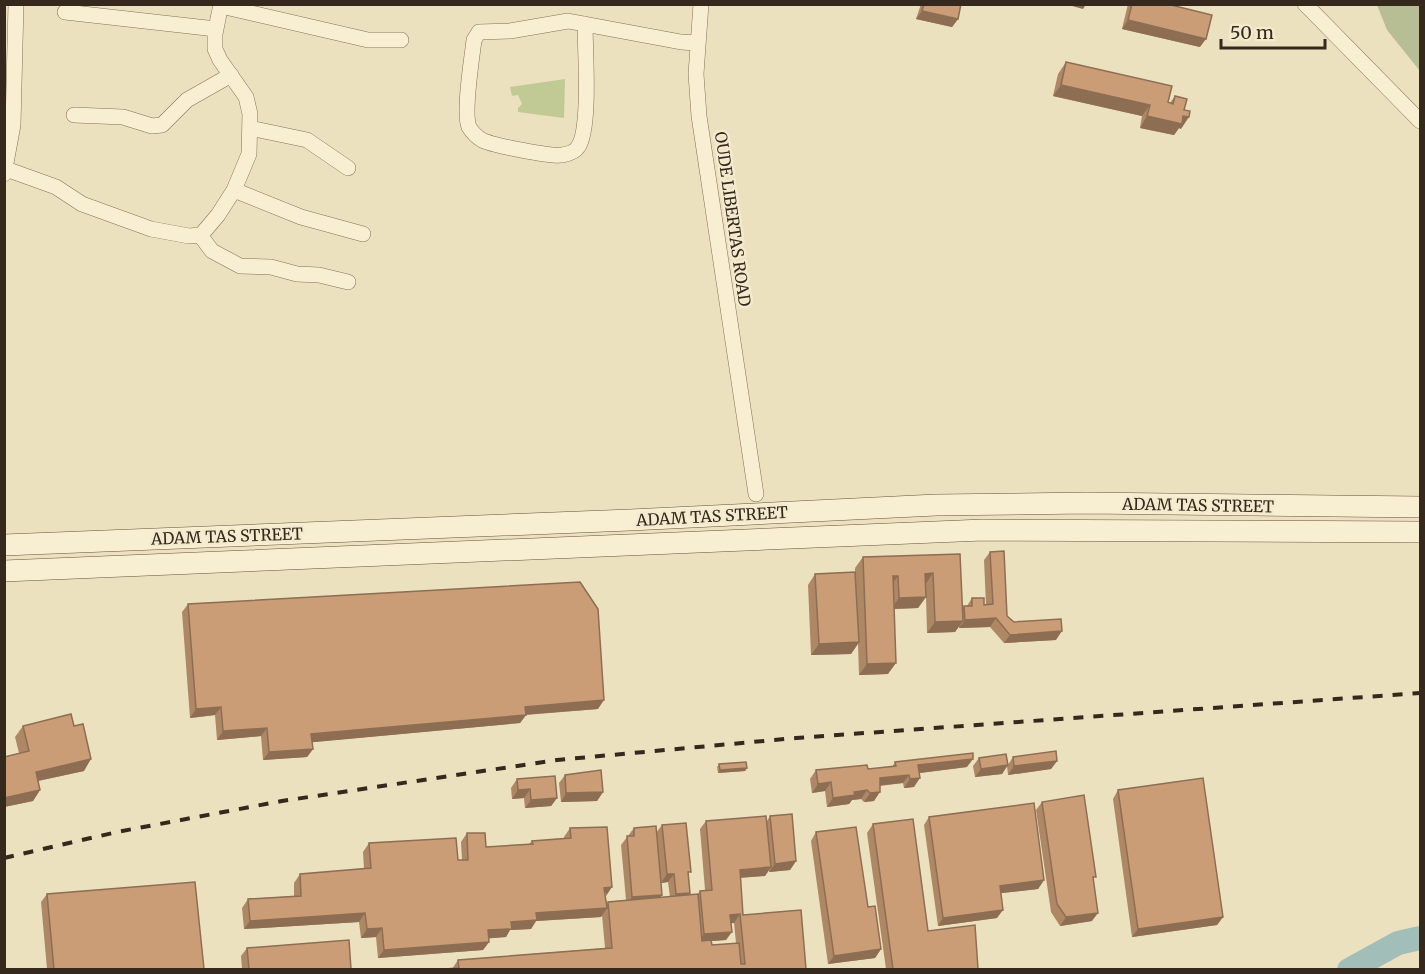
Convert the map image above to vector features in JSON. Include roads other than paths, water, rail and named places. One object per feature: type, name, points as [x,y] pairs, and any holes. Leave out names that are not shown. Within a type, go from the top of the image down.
[{"type":"main road","name":"ADAM TAS STREET","points":[[4,545],[936,505],[1420,507]]},
{"type":"main road","name":"ADAM TAS STREET","points":[[4,571],[983,530],[1420,532]]},
{"type":"street","points":[[16,4],[14,125],[8,146],[5,171],[56,186],[82,204],[151,229],[189,236],[200,235],[218,215],[234,190],[249,154],[250,114],[246,97],[220,60],[215,48],[221,5],[368,40],[402,40]]},
{"type":"street","name":"OUDE LIBERTAS ROAD","points":[[701,4],[696,74],[699,116],[756,494]]},
{"type":"street","points":[[1305,4],[1420,122]]},
{"type":"street","points":[[65,12],[216,29]]},
{"type":"street","points":[[585,24],[587,107],[581,142],[577,149],[569,153],[554,155],[486,142],[476,136],[470,128],[467,113],[474,40],[477,34],[510,31],[563,21],[585,24],[681,42],[697,43]]},
{"type":"street","points":[[74,115],[123,117],[152,126],[162,125],[187,100],[231,75]]},
{"type":"street","points":[[250,128],[307,140],[348,168]]},
{"type":"street","points":[[234,190],[301,217],[363,234]]},
{"type":"street","points":[[200,235],[212,251],[240,266],[271,267],[297,274],[319,275],[348,282]]},
{"type":"street","points":[[748,540],[746,508],[756,494],[771,505],[776,538]]},
{"type":"waterway","points":[[1349,970],[1398,943],[1420,938]]},
{"type":"railway","points":[[4,858],[117,832],[282,801],[557,760],[796,738],[1420,693]]}]
